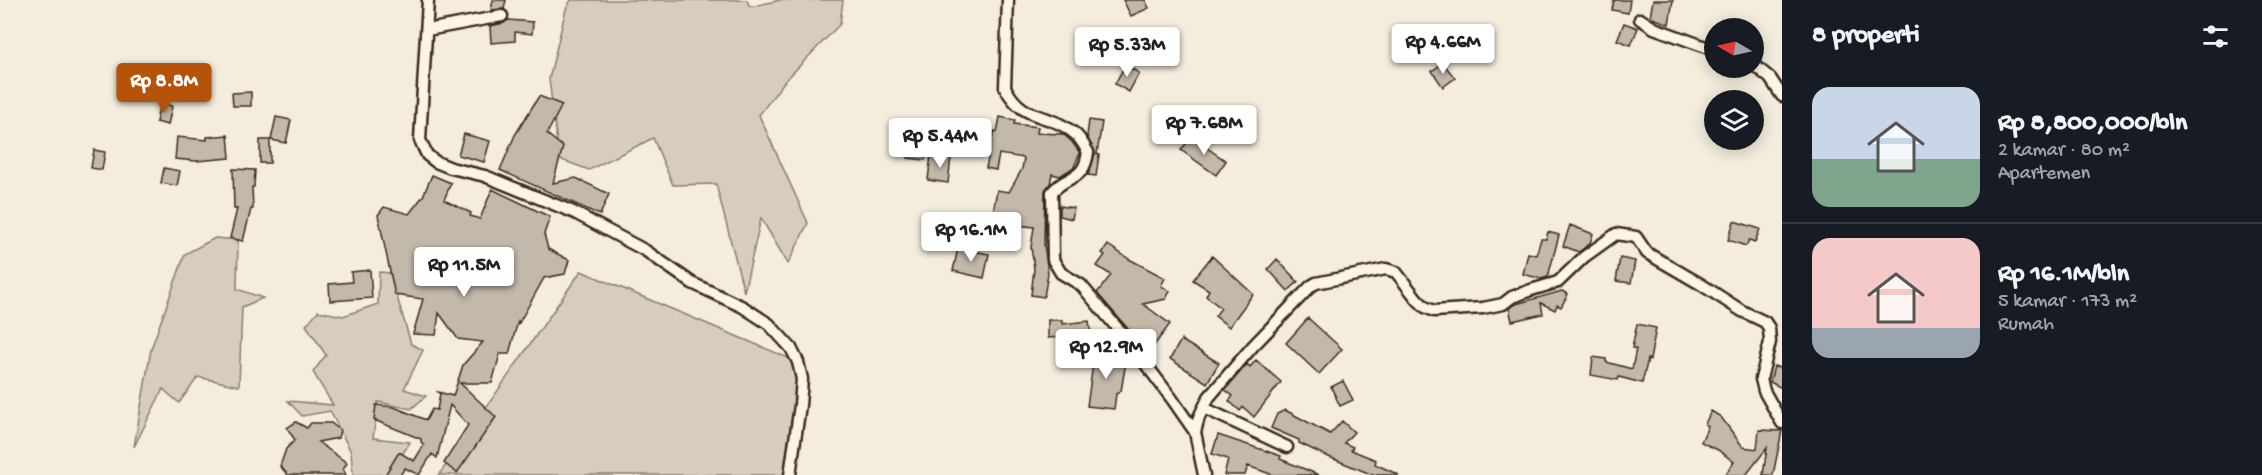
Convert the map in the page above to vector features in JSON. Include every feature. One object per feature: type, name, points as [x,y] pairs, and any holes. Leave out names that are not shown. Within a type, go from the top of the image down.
[{"type":"street","points":[[428,0],[420,140],[427,155],[444,165],[485,176],[573,212],[646,251],[692,282],[743,307],[768,324],[791,348],[798,362],[802,379],[790,475]]},
{"type":"street","points":[[1008,0],[1005,87],[1011,99],[1020,109],[1051,120],[1075,133],[1088,152],[1086,166],[1052,192],[1053,260],[1061,273],[1081,285],[1129,342],[1172,399],[1195,432],[1204,475]]},
{"type":"street","points":[[427,30],[502,16]]},
{"type":"street","points":[[1640,19],[1654,28],[1704,46]]},
{"type":"street","points":[[1764,73],[1782,96]]},
{"type":"street","points":[[1195,432],[1209,397],[1253,346],[1316,283],[1386,269],[1396,272],[1417,299],[1425,307],[1434,311],[1483,308],[1503,304],[1512,297],[1558,282],[1608,237],[1620,233],[1636,237],[1647,253],[1742,311],[1765,322],[1769,328],[1770,342],[1761,379],[1764,391],[1782,423]]},
{"type":"street","points":[[1204,408],[1287,447]]},
{"type":"shaded area","points":[[571,0],[747,0],[750,7],[780,0],[843,0],[840,24],[784,82],[759,115],[808,223],[788,264],[761,218],[744,292],[716,184],[673,185],[653,138],[589,170],[559,159],[549,79],[566,9]]},
{"type":"shaded area","points":[[215,238],[238,240],[237,289],[263,298],[242,307],[239,386],[198,377],[179,403],[163,389],[134,447],[151,349],[185,254]]},
{"type":"shaded area","points":[[581,271],[798,362],[794,475],[439,475]]},
{"type":"shaded area","points":[[379,272],[390,273],[411,344],[423,350],[404,389],[426,396],[411,409],[378,402],[373,438],[410,442],[389,475],[353,475],[351,452],[330,411],[302,416],[288,401],[333,405],[313,372],[326,355],[306,325],[318,311],[343,316],[378,304]]},
{"type":"building","points":[[493,0],[506,0],[504,9],[491,10]]},
{"type":"building","points":[[1123,0],[1145,0],[1149,8],[1131,16]]},
{"type":"building","points":[[1614,0],[1630,0],[1628,13],[1612,10]]},
{"type":"building","points":[[1653,0],[1673,0],[1669,24],[1650,17]]},
{"type":"building","points":[[508,20],[533,22],[532,34],[515,32],[515,41],[491,43],[490,26]]},
{"type":"building","points":[[1624,23],[1638,28],[1631,45],[1617,40]]},
{"type":"building","points":[[1443,63],[1455,78],[1443,87],[1432,71]]},
{"type":"building","points":[[1125,65],[1139,73],[1129,92],[1115,84]]},
{"type":"building","points":[[251,92],[251,106],[233,106],[232,93]]},
{"type":"building","points":[[539,96],[562,105],[547,134],[563,147],[553,183],[576,178],[609,194],[600,215],[500,170],[515,135]]},
{"type":"building","points":[[160,103],[172,106],[168,125],[156,122]]},
{"type":"building","points":[[276,117],[291,120],[286,143],[271,140]]},
{"type":"building","points":[[1000,117],[1015,120],[1014,124],[1038,127],[1037,133],[1063,134],[1080,153],[1074,167],[1060,176],[1052,174],[1050,184],[1045,190],[1044,244],[1048,273],[1044,297],[1031,295],[1034,269],[1031,247],[1034,227],[991,222],[997,190],[1009,192],[1022,169],[1024,158],[999,154],[996,170],[986,168],[994,131],[997,132]]},
{"type":"building","points":[[1089,120],[1102,122],[1096,176],[1088,175],[1095,154],[1087,136]]},
{"type":"building","points":[[464,134],[490,141],[484,162],[458,155]]},
{"type":"building","points":[[228,135],[230,158],[196,161],[175,159],[177,137],[207,140],[207,137]]},
{"type":"building","points":[[1191,137],[1226,161],[1216,175],[1181,150]]},
{"type":"building","points":[[910,139],[927,141],[925,160],[908,158]]},
{"type":"building","points":[[260,140],[270,140],[270,163],[260,163]]},
{"type":"building","points":[[94,150],[105,152],[102,170],[91,168]]},
{"type":"building","points":[[931,155],[951,157],[948,183],[928,180]]},
{"type":"building","points":[[164,168],[180,171],[177,186],[161,183]]},
{"type":"building","points":[[233,169],[255,170],[254,187],[252,187],[253,209],[251,209],[243,241],[230,238],[237,209],[234,209]]},
{"type":"building","points":[[432,175],[451,183],[444,200],[471,213],[470,216],[480,219],[492,189],[550,217],[544,234],[548,249],[569,260],[565,274],[544,278],[519,323],[518,321],[509,354],[500,354],[492,383],[460,383],[496,417],[457,473],[444,463],[468,425],[450,405],[437,458],[432,454],[419,475],[405,468],[400,475],[385,475],[399,452],[414,461],[424,445],[421,439],[374,420],[376,405],[394,407],[426,420],[432,409],[437,410],[440,394],[438,392],[453,396],[463,365],[483,342],[458,339],[439,313],[436,335],[413,334],[423,299],[395,295],[378,215],[384,207],[409,214],[423,196]]},
{"type":"building","points":[[1060,206],[1074,208],[1072,219],[1060,216]]},
{"type":"building","points":[[1734,221],[1760,229],[1755,242],[1749,240],[1746,246],[1728,240]]},
{"type":"building","points":[[1570,225],[1593,234],[1590,243],[1579,252],[1563,246]]},
{"type":"building","points":[[1548,232],[1559,235],[1548,277],[1541,279],[1523,274],[1528,253],[1536,255],[1541,239],[1546,239]]},
{"type":"building","points":[[1108,245],[1165,278],[1161,286],[1170,291],[1166,299],[1143,304],[1170,324],[1153,347],[1129,330],[1097,293],[1111,275],[1097,266],[1105,255],[1102,253]]},
{"type":"building","points":[[958,248],[989,254],[984,278],[953,271]]},
{"type":"building","points":[[1212,256],[1253,294],[1229,327],[1215,316],[1221,308],[1206,296],[1209,290],[1193,280]]},
{"type":"building","points":[[1620,258],[1635,261],[1631,283],[1616,281]]},
{"type":"building","points":[[1277,259],[1298,282],[1288,291],[1268,269]]},
{"type":"building","points":[[370,270],[372,298],[330,301],[329,284],[352,282],[351,272]]},
{"type":"building","points":[[1562,291],[1568,294],[1561,307],[1557,305],[1555,310],[1541,303],[1543,314],[1512,321],[1509,308]]},
{"type":"building","points":[[1308,318],[1342,349],[1319,374],[1286,343]]},
{"type":"building","points":[[1048,320],[1062,320],[1062,324],[1089,321],[1091,335],[1048,338]]},
{"type":"building","points":[[1637,324],[1656,328],[1650,360],[1648,359],[1642,383],[1619,377],[1618,380],[1591,375],[1593,357],[1606,359],[1606,362],[1632,369],[1636,349],[1632,348]]},
{"type":"building","points":[[1181,340],[1219,363],[1207,383],[1170,359]]},
{"type":"building","points":[[1101,351],[1127,356],[1121,391],[1116,394],[1114,409],[1087,406],[1094,357]]},
{"type":"building","points":[[1256,360],[1281,382],[1254,417],[1243,407],[1240,411],[1229,401],[1233,396],[1225,390],[1247,364],[1250,367]]},
{"type":"building","points":[[1774,366],[1782,369],[1782,388],[1770,382]]},
{"type":"building","points":[[1343,381],[1353,400],[1340,406],[1331,387]]},
{"type":"building","points":[[1285,410],[1330,434],[1342,421],[1354,432],[1344,443],[1353,447],[1351,450],[1376,460],[1375,464],[1399,475],[1373,475],[1324,455],[1299,443],[1299,440],[1271,428],[1277,414]]},
{"type":"building","points":[[1711,411],[1721,417],[1743,447],[1757,449],[1759,430],[1782,431],[1773,475],[1763,475],[1767,448],[1746,475],[1725,475],[1734,462],[1718,450],[1701,442]]},
{"type":"building","points":[[296,422],[307,428],[311,423],[331,423],[340,430],[338,438],[318,442],[347,463],[343,469],[346,475],[288,475],[280,466],[286,449],[295,440],[287,428]]},
{"type":"building","points":[[1218,435],[1281,456],[1280,459],[1319,475],[1273,475],[1248,466],[1245,475],[1224,475],[1228,459],[1212,454]]}]
